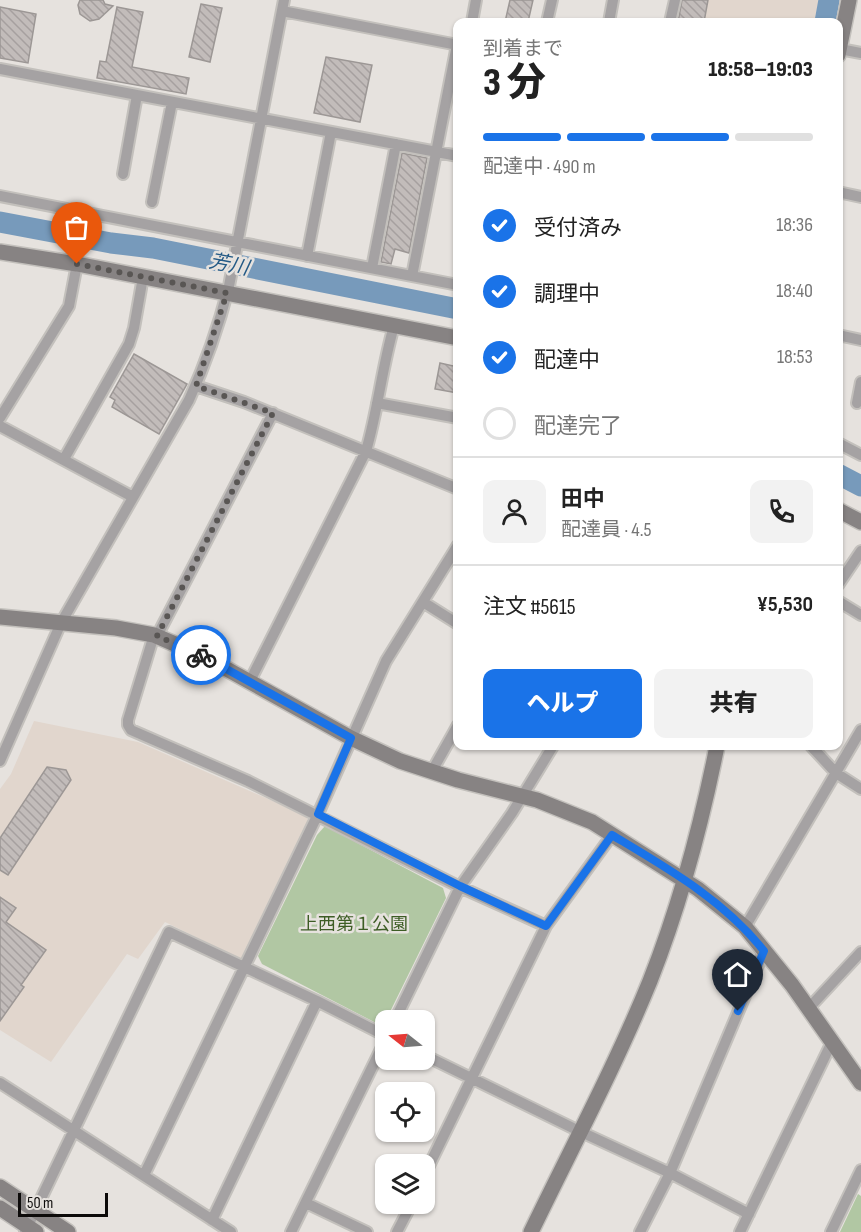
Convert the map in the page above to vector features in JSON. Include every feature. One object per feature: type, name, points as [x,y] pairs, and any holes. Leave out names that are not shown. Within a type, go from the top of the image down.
[{"type":"street","points":[[473,18],[476,0]]},
{"type":"street","points":[[548,18],[552,0]]},
{"type":"street","points":[[610,18],[613,0]]},
{"type":"street","points":[[671,18],[675,0]]},
{"type":"street","points":[[843,31],[849,0]]},
{"type":"street","points":[[0,761],[62,623],[196,386],[228,290],[283,6],[453,44]]},
{"type":"street","points":[[843,52],[861,54]]},
{"type":"street","points":[[412,276],[453,65]]},
{"type":"street","points":[[0,69],[453,155]]},
{"type":"street","points":[[123,174],[137,95]]},
{"type":"street","points":[[152,202],[172,102]]},
{"type":"street","points":[[307,256],[332,132]]},
{"type":"street","points":[[372,268],[396,144]]},
{"type":"street","points":[[843,193],[861,197]]},
{"type":"street","points":[[0,196],[237,245],[453,284]]},
{"type":"street","points":[[0,252],[228,290],[453,337]]},
{"type":"street","points":[[1,415],[69,306],[77,264]]},
{"type":"street","points":[[64,459],[129,344],[143,277]]},
{"type":"street","points":[[250,681],[366,451],[394,326]]},
{"type":"street","points":[[843,336],[861,340]]},
{"type":"street","points":[[857,404],[861,382]]},
{"type":"street","points":[[196,386],[273,413],[453,487]]},
{"type":"street","points":[[377,403],[453,417]]},
{"type":"street","points":[[273,413],[155,636],[128,720],[129,728],[318,814],[460,886],[546,926]]},
{"type":"street","points":[[0,426],[133,497]]},
{"type":"street","points":[[843,446],[861,455]]},
{"type":"street","points":[[843,513],[861,522]]},
{"type":"street","points":[[843,578],[861,551]]},
{"type":"street","points":[[144,1174],[318,814],[388,657],[453,552]]},
{"type":"street","points":[[423,602],[453,621]]},
{"type":"street","points":[[843,604],[861,615]]},
{"type":"street","points":[[0,617],[138,631],[155,636],[205,657],[351,738],[400,761],[458,780],[523,796],[592,822],[685,880],[745,927],[861,1083]]},
{"type":"street","points":[[745,927],[861,729]]},
{"type":"street","points":[[432,771],[453,734]]},
{"type":"street","points":[[400,1010],[460,886],[523,796],[551,750]]},
{"type":"street","points":[[531,1232],[646,990],[685,880],[702,817],[716,750]]},
{"type":"street","points":[[815,750],[836,773],[861,789]]},
{"type":"street","points":[[435,1154],[546,926],[612,835]]},
{"type":"street","points":[[0,1208],[29,1230],[35,1210],[169,932],[317,1001],[375,1031]]},
{"type":"street","points":[[640,1232],[670,1173],[764,951]]},
{"type":"street","points":[[808,1009],[861,952]]},
{"type":"street","points":[[212,1220],[317,1001]]},
{"type":"street","points":[[740,1232],[832,1042]]},
{"type":"street","points":[[291,1232],[375,1060]]},
{"type":"street","points":[[435,1060],[670,1173],[749,1214]]},
{"type":"street","points":[[0,1083],[231,1232]]},
{"type":"street","points":[[831,1232],[861,1170]]},
{"type":"street","points":[[0,1187],[68,1232]]},
{"type":"street","points":[[306,1203],[367,1232]]},
{"type":"street","points":[[398,1232],[407,1214]]},
{"type":"shaded area","points":[[682,0],[819,0],[815,18],[679,18]]},
{"type":"shaded area","points":[[34,721],[138,742],[307,816],[308,822],[241,959],[165,922],[138,959],[127,954],[51,1062],[0,1030],[0,789],[11,774]]},
{"type":"green space","name":"上西第１公園","points":[[325,826],[443,888],[446,898],[391,1010],[375,1010],[375,1022],[262,964],[258,956],[317,835]]},
{"type":"green space","points":[[858,1194],[861,1196],[861,1232],[840,1232]]},
{"type":"building","points":[[80,0],[103,0],[105,4],[113,6],[99,19],[90,21],[80,14],[78,5]]},
{"type":"building","points":[[510,0],[533,0],[529,18],[506,18]]},
{"type":"building","points":[[682,0],[708,0],[705,18],[679,18]]},
{"type":"building","points":[[201,4],[222,8],[210,62],[189,57]]},
{"type":"building","points":[[0,7],[36,14],[28,63],[0,58]]},
{"type":"building","points":[[117,7],[143,12],[132,67],[189,78],[186,94],[97,78],[100,61],[106,62]]},
{"type":"building","points":[[326,57],[372,65],[360,122],[314,113]]},
{"type":"building","points":[[402,153],[427,158],[409,253],[395,249],[391,264],[381,262]]},
{"type":"building","points":[[134,354],[187,384],[159,434],[112,407],[115,400],[110,397]]},
{"type":"building","points":[[440,363],[453,366],[453,392],[435,389]]},
{"type":"building","points":[[47,767],[66,770],[71,780],[8,875],[0,870],[0,838]]},
{"type":"building","points":[[0,897],[16,908],[6,922],[46,950],[21,985],[24,987],[0,1021]]},
{"type":"waterway","points":[[826,18],[829,0]]},
{"type":"waterway","name":"芳川","points":[[0,222],[111,243],[153,248],[453,308]]},
{"type":"waterway","name":"芳川","points":[[843,477],[861,486]]},
{"type":"way so far","points":[[77,264],[227,293],[196,386],[273,413],[157,636],[201,655]]},
{"type":"route","points":[[201,655],[351,738],[318,814],[460,886],[546,926],[612,835],[670,870],[729,913],[745,927],[764,951],[738,1011]]}]
